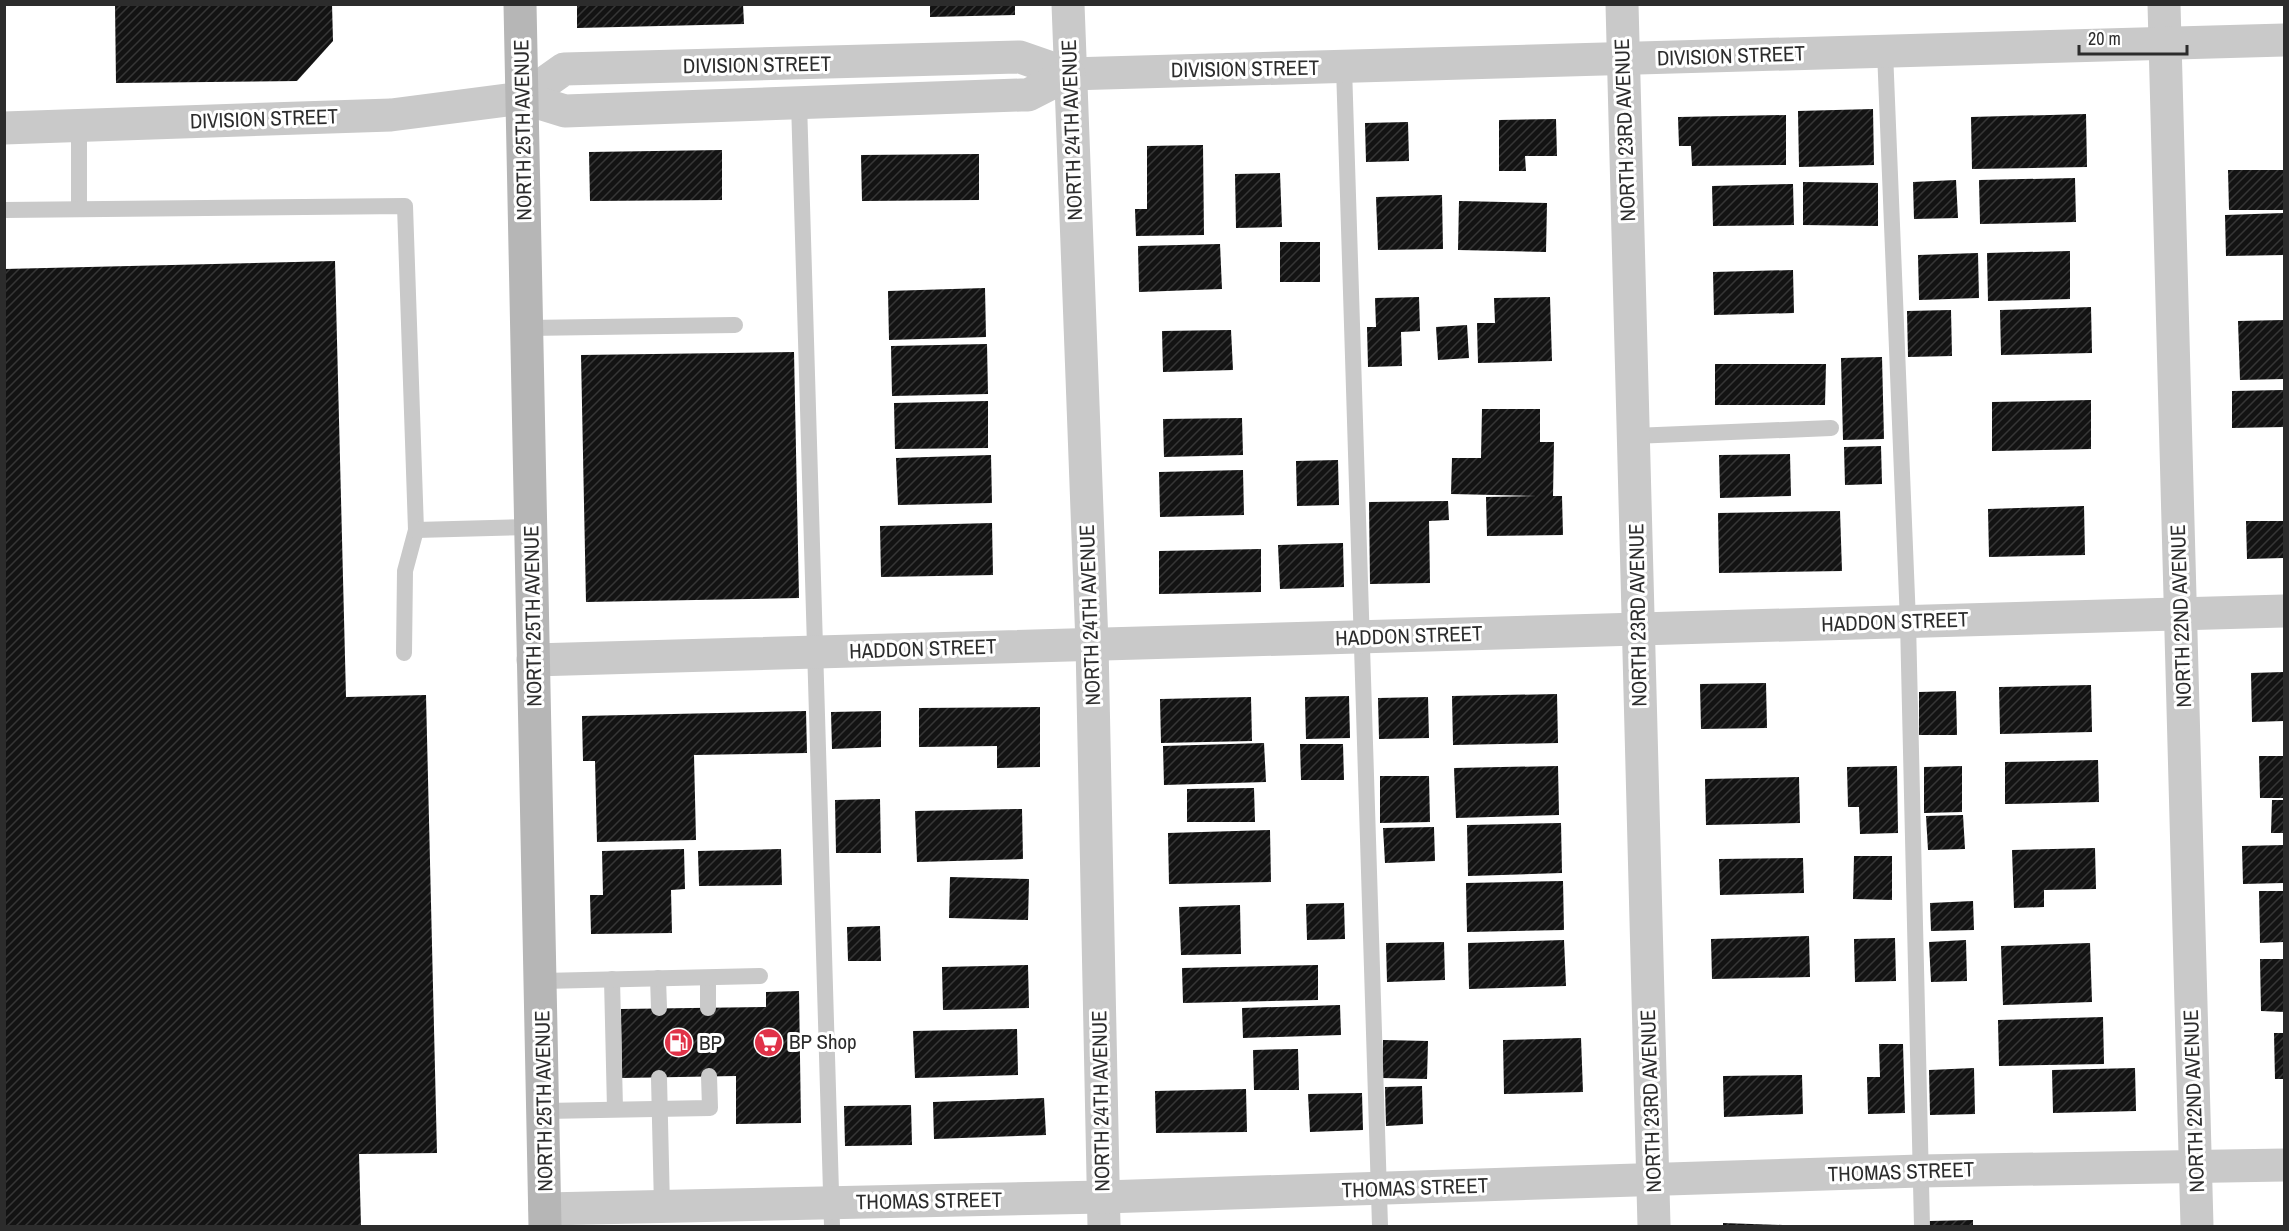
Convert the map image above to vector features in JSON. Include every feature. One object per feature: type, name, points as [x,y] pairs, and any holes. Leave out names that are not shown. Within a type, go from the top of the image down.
[{"type":"main road","name":"NORTH 25TH AVENUE","points":[[520,4],[542,981],[545,1218]]},
{"type":"street","name":"NORTH 24TH AVENUE","points":[[1068,4],[1092,644],[1104,1212]]},
{"type":"street","name":"NORTH 23RD AVENUE","points":[[1622,4],[1654,1227]]},
{"type":"street","name":"NORTH 22ND AVENUE","points":[[2164,4],[2198,1227]]},
{"type":"street","name":"DIVISION STREET","points":[[523,98],[564,69],[1020,57],[1069,74],[2284,40]]},
{"type":"street","name":"DIVISION STREET","points":[[4,128],[391,115],[523,98],[565,111],[1028,95],[1069,74]]},
{"type":"street","name":"HADDON STREET","points":[[533,660],[2284,611]]},
{"type":"street","name":"THOMAS STREET","points":[[545,1218],[662,1207],[832,1215],[1104,1212],[1379,1189],[1920,1171],[2284,1165]]},
{"type":"lane","points":[[1885,51],[1908,621],[1922,1227]]},
{"type":"lane","points":[[1344,67],[1364,637],[1380,1227]]},
{"type":"lane","points":[[799,102],[832,1215]]},
{"type":"lane","points":[[79,125],[79,208]]},
{"type":"lane","points":[[4,210],[405,206],[416,530],[405,571],[404,653]]},
{"type":"lane","points":[[527,328],[735,325]]},
{"type":"lane","points":[[1633,436],[1831,428]]},
{"type":"lane","points":[[416,530],[531,527]]},
{"type":"lane","points":[[542,981],[760,976]]},
{"type":"lane","points":[[658,978],[659,1008]]},
{"type":"lane","points":[[708,978],[708,1008]]},
{"type":"lane","points":[[612,979],[615,1109]]},
{"type":"lane","points":[[544,1111],[710,1108],[710,1077]]},
{"type":"lane","points":[[659,1078],[662,1207]]},
{"type":"building","points":[[115,4],[332,4],[333,41],[297,81],[116,83]]},
{"type":"building","points":[[577,4],[743,4],[744,24],[577,28]]},
{"type":"building","points":[[930,5],[1015,5],[1015,15],[930,17]]},
{"type":"building","points":[[1873,109],[1874,165],[1799,167],[1798,111]]},
{"type":"building","points":[[2086,114],[2087,167],[1972,169],[1971,117]]},
{"type":"building","points":[[1786,115],[1786,165],[1692,166],[1691,146],[1679,146],[1678,117]]},
{"type":"building","points":[[1556,119],[1557,156],[1525,156],[1526,171],[1499,171],[1499,120]]},
{"type":"building","points":[[1408,122],[1409,161],[1366,162],[1365,123]]},
{"type":"building","points":[[1203,145],[1204,235],[1136,236],[1135,209],[1147,209],[1147,146]]},
{"type":"building","points":[[722,150],[722,200],[590,201],[589,152]]},
{"type":"building","points":[[979,154],[979,200],[862,201],[861,155]]},
{"type":"building","points":[[2228,170],[2284,170],[2284,210],[2229,210]]},
{"type":"building","points":[[1280,173],[1282,227],[1236,228],[1235,174]]},
{"type":"building","points":[[2075,178],[2076,222],[1980,224],[1979,180]]},
{"type":"building","points":[[1956,180],[1958,218],[1914,219],[1913,182]]},
{"type":"building","points":[[1803,182],[1878,183],[1878,226],[1803,225]]},
{"type":"building","points":[[1793,184],[1794,225],[1713,226],[1712,186]]},
{"type":"building","points":[[1442,195],[1443,249],[1378,250],[1376,197]]},
{"type":"building","points":[[1459,201],[1547,203],[1546,252],[1458,250]]},
{"type":"building","points":[[2284,213],[2284,255],[2226,256],[2225,215]]},
{"type":"building","points":[[1280,242],[1320,242],[1320,282],[1280,282]]},
{"type":"building","points":[[1220,244],[1222,289],[1139,292],[1138,246]]},
{"type":"building","points":[[2070,251],[2070,299],[1988,301],[1987,253]]},
{"type":"building","points":[[1978,253],[1979,298],[1919,300],[1918,255]]},
{"type":"building","points":[[335,261],[346,697],[426,695],[437,1153],[359,1154],[361,1226],[4,1226],[4,269]]},
{"type":"building","points":[[1793,270],[1794,313],[1714,315],[1713,272]]},
{"type":"building","points":[[985,288],[986,337],[889,340],[888,291]]},
{"type":"building","points":[[1419,297],[1420,331],[1401,332],[1402,366],[1368,367],[1367,327],[1376,327],[1375,298]]},
{"type":"building","points":[[1550,297],[1552,361],[1478,363],[1477,323],[1495,323],[1494,298]]},
{"type":"building","points":[[2091,307],[2092,353],[2001,355],[2000,310]]},
{"type":"building","points":[[1951,310],[1952,356],[1908,357],[1907,311]]},
{"type":"building","points":[[2284,320],[2284,379],[2240,380],[2238,321]]},
{"type":"building","points":[[1467,325],[1469,358],[1438,360],[1436,327]]},
{"type":"building","points":[[1231,330],[1233,370],[1163,372],[1162,331]]},
{"type":"building","points":[[987,344],[988,394],[892,396],[891,346]]},
{"type":"building","points":[[794,352],[799,598],[586,602],[581,355]]},
{"type":"building","points":[[1882,357],[1884,439],[1843,440],[1841,358]]},
{"type":"building","points":[[1715,364],[1826,364],[1825,405],[1715,405]]},
{"type":"building","points":[[2284,390],[2284,427],[2232,428],[2232,391]]},
{"type":"building","points":[[2091,400],[2091,449],[1992,451],[1992,402]]},
{"type":"building","points":[[988,401],[988,448],[895,449],[894,403]]},
{"type":"building","points":[[1482,409],[1540,409],[1540,442],[1554,442],[1553,496],[1562,496],[1563,535],[1487,536],[1486,497],[1537,496],[1451,494],[1452,458],[1481,458]]},
{"type":"building","points":[[1242,418],[1243,455],[1164,457],[1163,419]]},
{"type":"building","points":[[1881,446],[1882,484],[1845,485],[1844,447]]},
{"type":"building","points":[[1790,454],[1791,496],[1720,498],[1719,455]]},
{"type":"building","points":[[991,455],[992,503],[898,505],[896,458]]},
{"type":"building","points":[[1338,460],[1339,505],[1297,506],[1296,461]]},
{"type":"building","points":[[1243,470],[1244,515],[1160,517],[1159,472]]},
{"type":"building","points":[[1448,501],[1449,520],[1429,521],[1430,583],[1370,584],[1369,502]]},
{"type":"building","points":[[2084,506],[2085,555],[1989,557],[1988,509]]},
{"type":"building","points":[[1840,511],[1842,571],[1719,573],[1718,513]]},
{"type":"building","points":[[2246,521],[2284,521],[2284,558],[2247,559]]},
{"type":"building","points":[[992,523],[993,575],[881,577],[880,526]]},
{"type":"building","points":[[1343,543],[1344,587],[1280,589],[1278,545]]},
{"type":"building","points":[[1261,549],[1261,592],[1159,594],[1159,551]]},
{"type":"building","points":[[2284,672],[2284,721],[2252,722],[2251,673]]},
{"type":"building","points":[[1766,683],[1767,728],[1701,729],[1700,684]]},
{"type":"building","points":[[2091,685],[2092,732],[2000,734],[1999,687]]},
{"type":"building","points":[[1956,691],[1957,735],[1919,735],[1919,692]]},
{"type":"building","points":[[1557,694],[1558,743],[1453,745],[1452,696]]},
{"type":"building","points":[[1349,696],[1350,738],[1306,739],[1305,697]]},
{"type":"building","points":[[1251,697],[1252,741],[1161,743],[1160,699]]},
{"type":"building","points":[[1428,697],[1429,738],[1379,739],[1378,698]]},
{"type":"building","points":[[1040,707],[1040,767],[997,768],[997,746],[919,747],[919,708]]},
{"type":"building","points":[[806,711],[807,753],[694,755],[696,840],[597,842],[595,761],[583,761],[582,716]]},
{"type":"building","points":[[881,711],[881,747],[832,749],[831,712]]},
{"type":"building","points":[[1264,743],[1266,782],[1164,785],[1163,746]]},
{"type":"building","points":[[1300,744],[1343,744],[1344,780],[1301,780]]},
{"type":"building","points":[[2259,756],[2284,756],[2284,798],[2260,798]]},
{"type":"building","points":[[2098,760],[2099,802],[2005,804],[2005,762]]},
{"type":"building","points":[[1558,766],[1559,815],[1456,818],[1454,768]]},
{"type":"building","points":[[1897,766],[1898,833],[1860,834],[1859,807],[1848,807],[1847,767]]},
{"type":"building","points":[[1962,766],[1962,812],[1924,813],[1924,767]]},
{"type":"building","points":[[1380,776],[1429,776],[1430,822],[1380,823]]},
{"type":"building","points":[[1799,777],[1800,823],[1706,825],[1705,779]]},
{"type":"building","points":[[1254,788],[1255,822],[1187,822],[1187,789]]},
{"type":"building","points":[[880,799],[881,853],[836,853],[835,800]]},
{"type":"building","points":[[2272,800],[2284,800],[2284,833],[2271,833]]},
{"type":"building","points":[[1022,809],[1023,859],[917,862],[915,811]]},
{"type":"building","points":[[1963,815],[1965,849],[1928,850],[1926,816]]},
{"type":"building","points":[[1561,823],[1562,873],[1468,876],[1467,825]]},
{"type":"building","points":[[1434,827],[1435,861],[1385,863],[1383,828]]},
{"type":"building","points":[[1270,830],[1271,882],[1169,884],[1168,833]]},
{"type":"building","points":[[2284,845],[2284,883],[2243,884],[2242,846]]},
{"type":"building","points":[[2095,848],[2096,889],[2044,890],[2044,907],[2014,908],[2012,850]]},
{"type":"building","points":[[684,849],[685,889],[671,890],[672,933],[591,934],[590,895],[603,895],[602,851]]},
{"type":"building","points":[[781,849],[782,885],[699,886],[698,851]]},
{"type":"building","points":[[1854,856],[1892,856],[1892,900],[1853,899]]},
{"type":"building","points":[[1803,858],[1804,893],[1720,895],[1719,859]]},
{"type":"building","points":[[950,877],[1029,879],[1028,920],[949,918]]},
{"type":"building","points":[[1563,881],[1564,930],[1467,932],[1466,883]]},
{"type":"building","points":[[2259,891],[2284,891],[2284,942],[2260,943]]},
{"type":"building","points":[[1973,901],[1974,930],[1931,931],[1930,903]]},
{"type":"building","points":[[1344,903],[1345,939],[1307,940],[1306,904]]},
{"type":"building","points":[[1240,905],[1241,954],[1181,955],[1179,907]]},
{"type":"building","points":[[880,926],[881,961],[848,961],[847,927]]},
{"type":"building","points":[[1809,936],[1810,977],[1712,979],[1711,939]]},
{"type":"building","points":[[1895,938],[1896,981],[1855,982],[1854,939]]},
{"type":"building","points":[[1564,940],[1566,986],[1469,989],[1468,943]]},
{"type":"building","points":[[1966,940],[1967,981],[1931,982],[1929,942]]},
{"type":"building","points":[[1444,942],[1445,980],[1387,982],[1386,943]]},
{"type":"building","points":[[2090,943],[2092,1002],[2003,1005],[2001,946]]},
{"type":"building","points":[[2260,959],[2284,959],[2284,1012],[2261,1011]]},
{"type":"building","points":[[1028,965],[1029,1008],[943,1010],[942,967]]},
{"type":"building","points":[[1318,965],[1318,1000],[1183,1003],[1182,968]]},
{"type":"building","points":[[799,991],[801,1123],[736,1124],[736,1076],[622,1078],[621,1009],[766,1007],[766,992]]},
{"type":"building","points":[[1340,1005],[1341,1035],[1243,1038],[1242,1008]]},
{"type":"building","points":[[2103,1017],[2104,1064],[1999,1066],[1998,1020]]},
{"type":"building","points":[[1017,1029],[1018,1075],[915,1078],[913,1031]]},
{"type":"building","points":[[2274,1033],[2284,1033],[2284,1079],[2275,1079]]},
{"type":"building","points":[[1581,1038],[1583,1092],[1504,1094],[1503,1040]]},
{"type":"building","points":[[1383,1040],[1428,1041],[1427,1079],[1382,1078]]},
{"type":"building","points":[[1879,1044],[1903,1044],[1905,1113],[1868,1114],[1867,1077],[1880,1077]]},
{"type":"building","points":[[1298,1049],[1299,1090],[1254,1090],[1253,1050]]},
{"type":"building","points":[[1974,1068],[1975,1114],[1930,1115],[1929,1070]]},
{"type":"building","points":[[2135,1068],[2136,1111],[2053,1113],[2052,1070]]},
{"type":"building","points":[[1802,1075],[1803,1114],[1724,1117],[1723,1076]]},
{"type":"building","points":[[1422,1086],[1423,1124],[1386,1126],[1385,1087]]},
{"type":"building","points":[[1246,1089],[1247,1132],[1156,1133],[1155,1091]]},
{"type":"building","points":[[1362,1093],[1363,1130],[1310,1132],[1308,1094]]},
{"type":"building","points":[[1044,1098],[1046,1135],[934,1139],[933,1102]]},
{"type":"building","points":[[911,1105],[912,1145],[845,1146],[844,1106]]},
{"type":"building","points":[[1973,1220],[1973,1226],[1929,1226],[1929,1221]]},
{"type":"building","points":[[1723,1223],[1783,1225],[1783,1226],[1723,1226]]},
{"type":"place","name":"BP Shop","points":[[768,1042]]},
{"type":"place","name":"BP","points":[[678,1043]]}]
